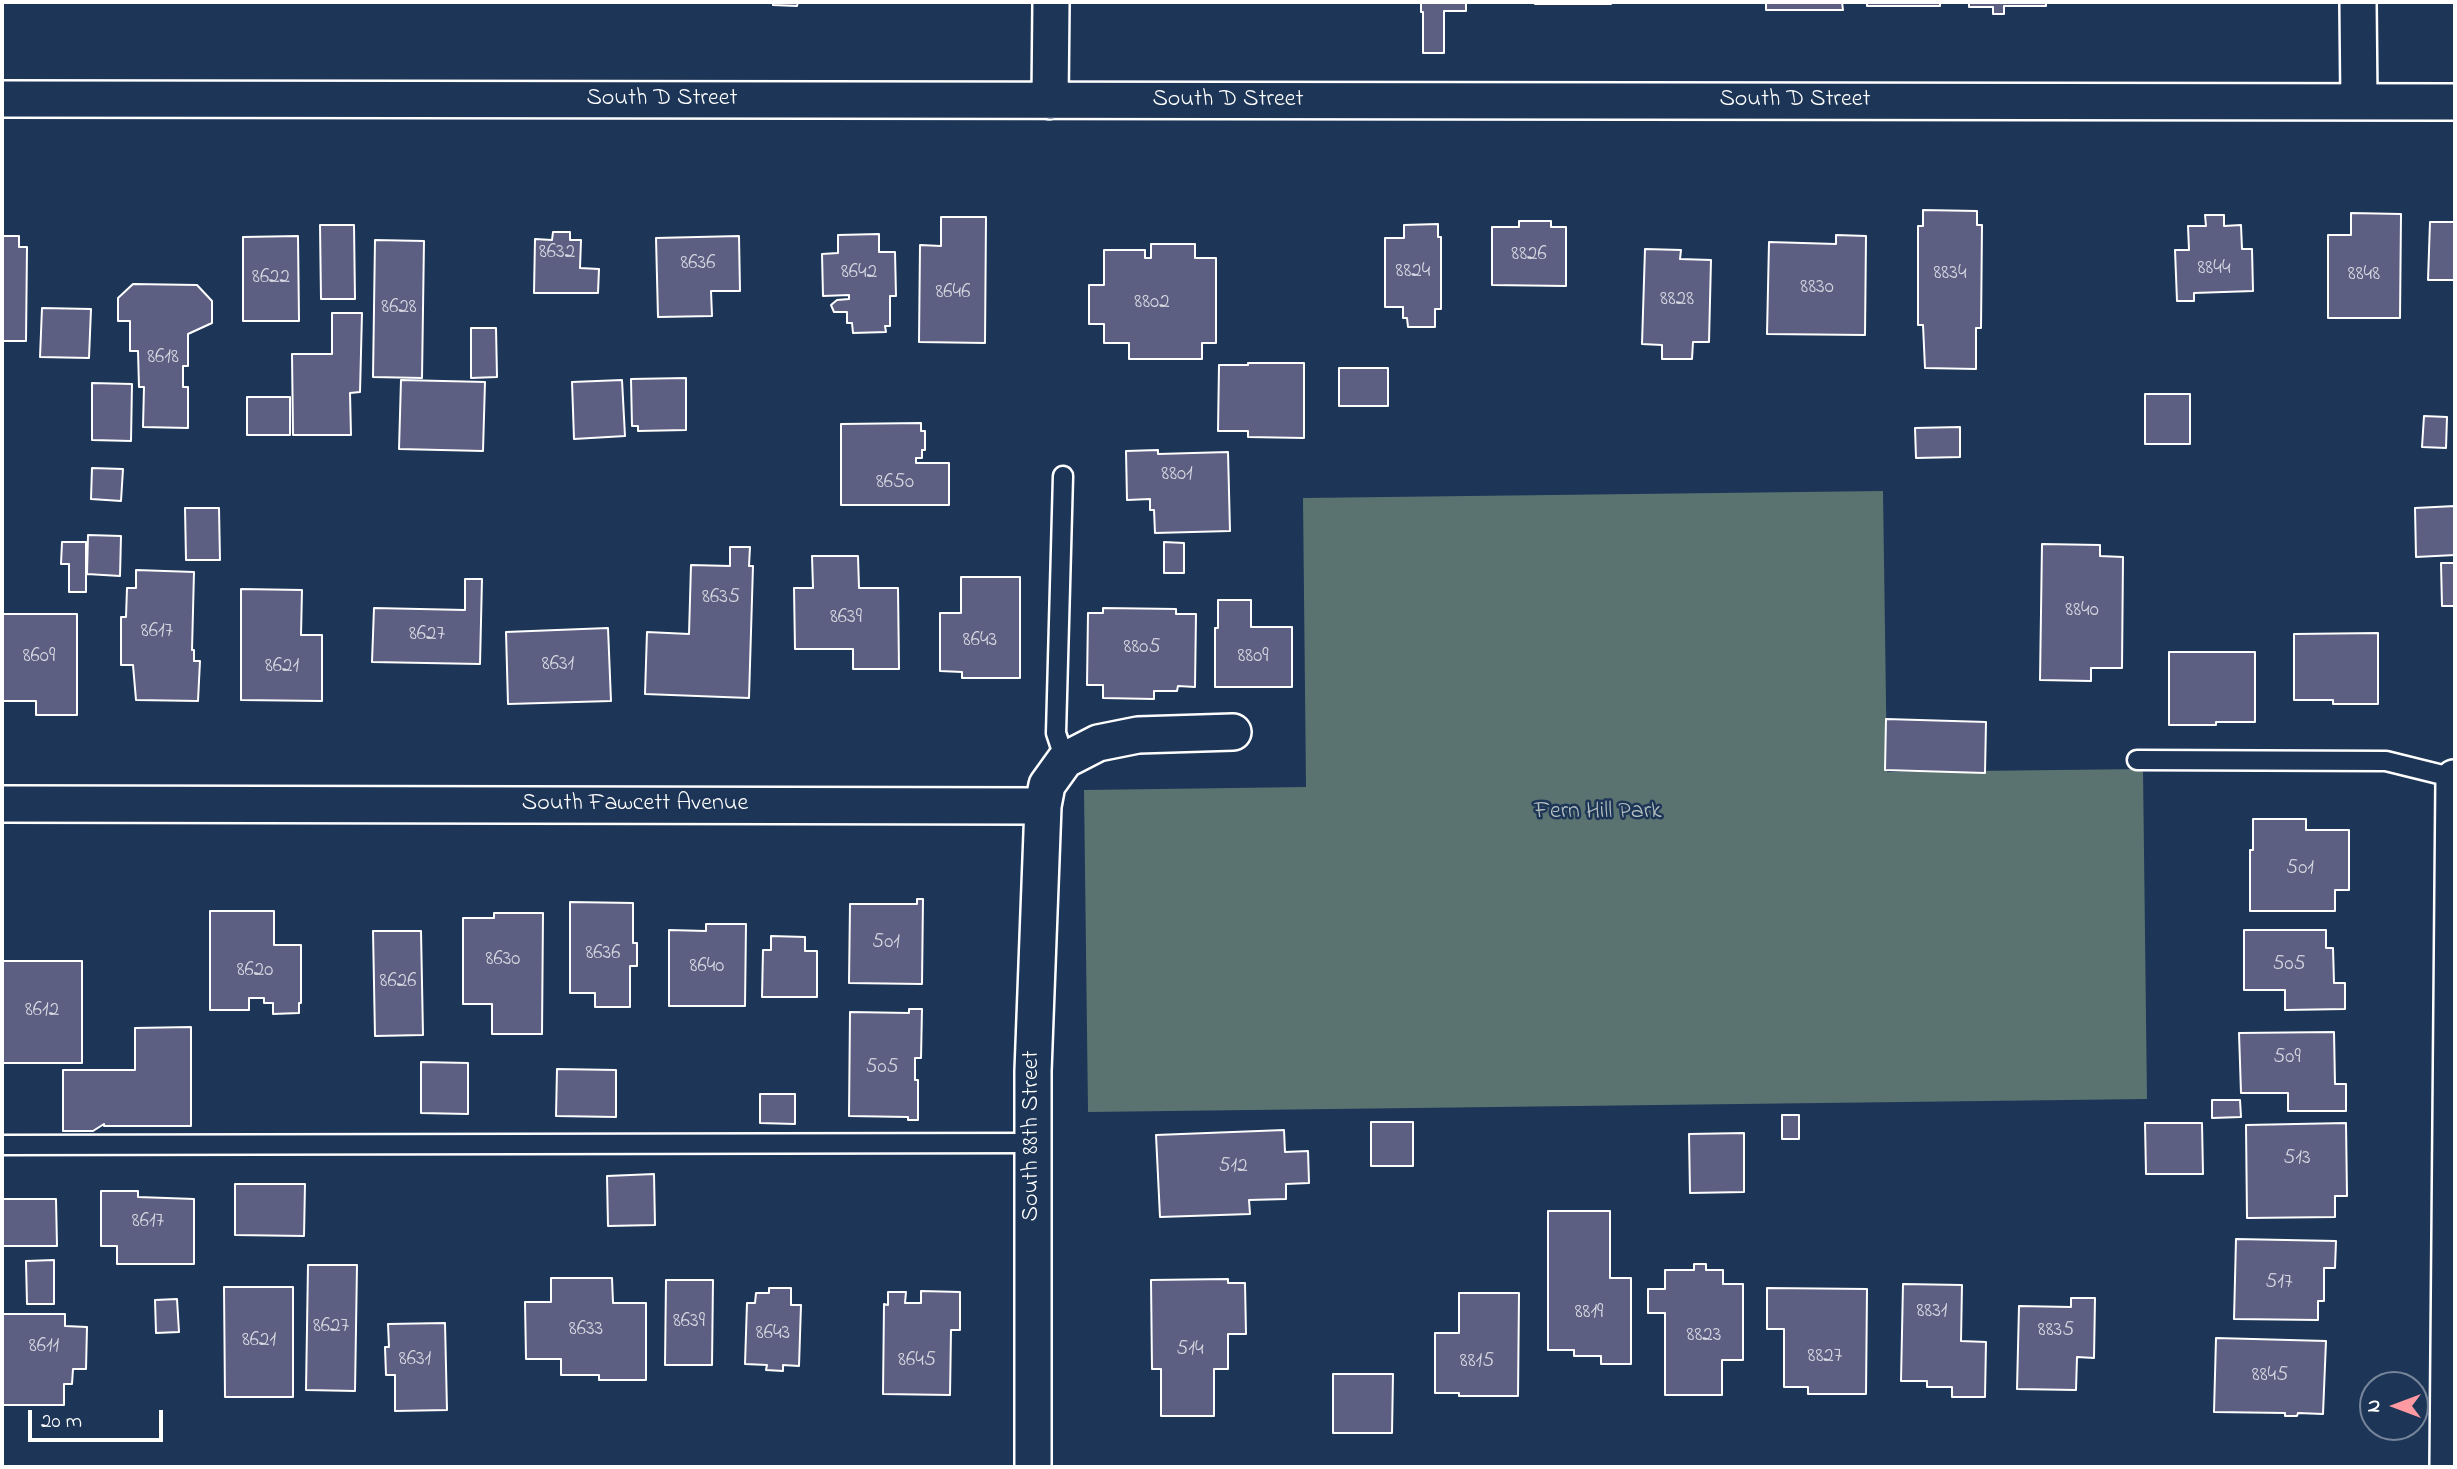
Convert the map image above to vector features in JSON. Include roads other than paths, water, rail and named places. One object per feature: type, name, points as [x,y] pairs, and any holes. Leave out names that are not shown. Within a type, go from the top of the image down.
[{"type":"street","points":[[1050,101],[1051,2]]},
{"type":"street","points":[[2358,2],[2359,102]]},
{"type":"street","name":"South D Street","points":[[2,99],[2455,102]]},
{"type":"street","points":[[1043,806],[1048,785],[1065,760],[1098,743],[1138,735],[1233,732]]},
{"type":"street","points":[[2448,1467],[2454,778]]},
{"type":"street","name":"South Fawcett Avenue","points":[[2,804],[1043,806]]},
{"type":"street","name":"South 88th Street","points":[[1033,1467],[1033,1071],[1043,806]]},
{"type":"lane","points":[[1063,476],[1056,733],[1065,760]]},
{"type":"lane","points":[[2137,760],[2386,761],[2454,778]]},
{"type":"lane","points":[[2,1145],[1033,1143]]},
{"type":"park label","name":"Fern Hill Park","points":[[1598,813]]}]
